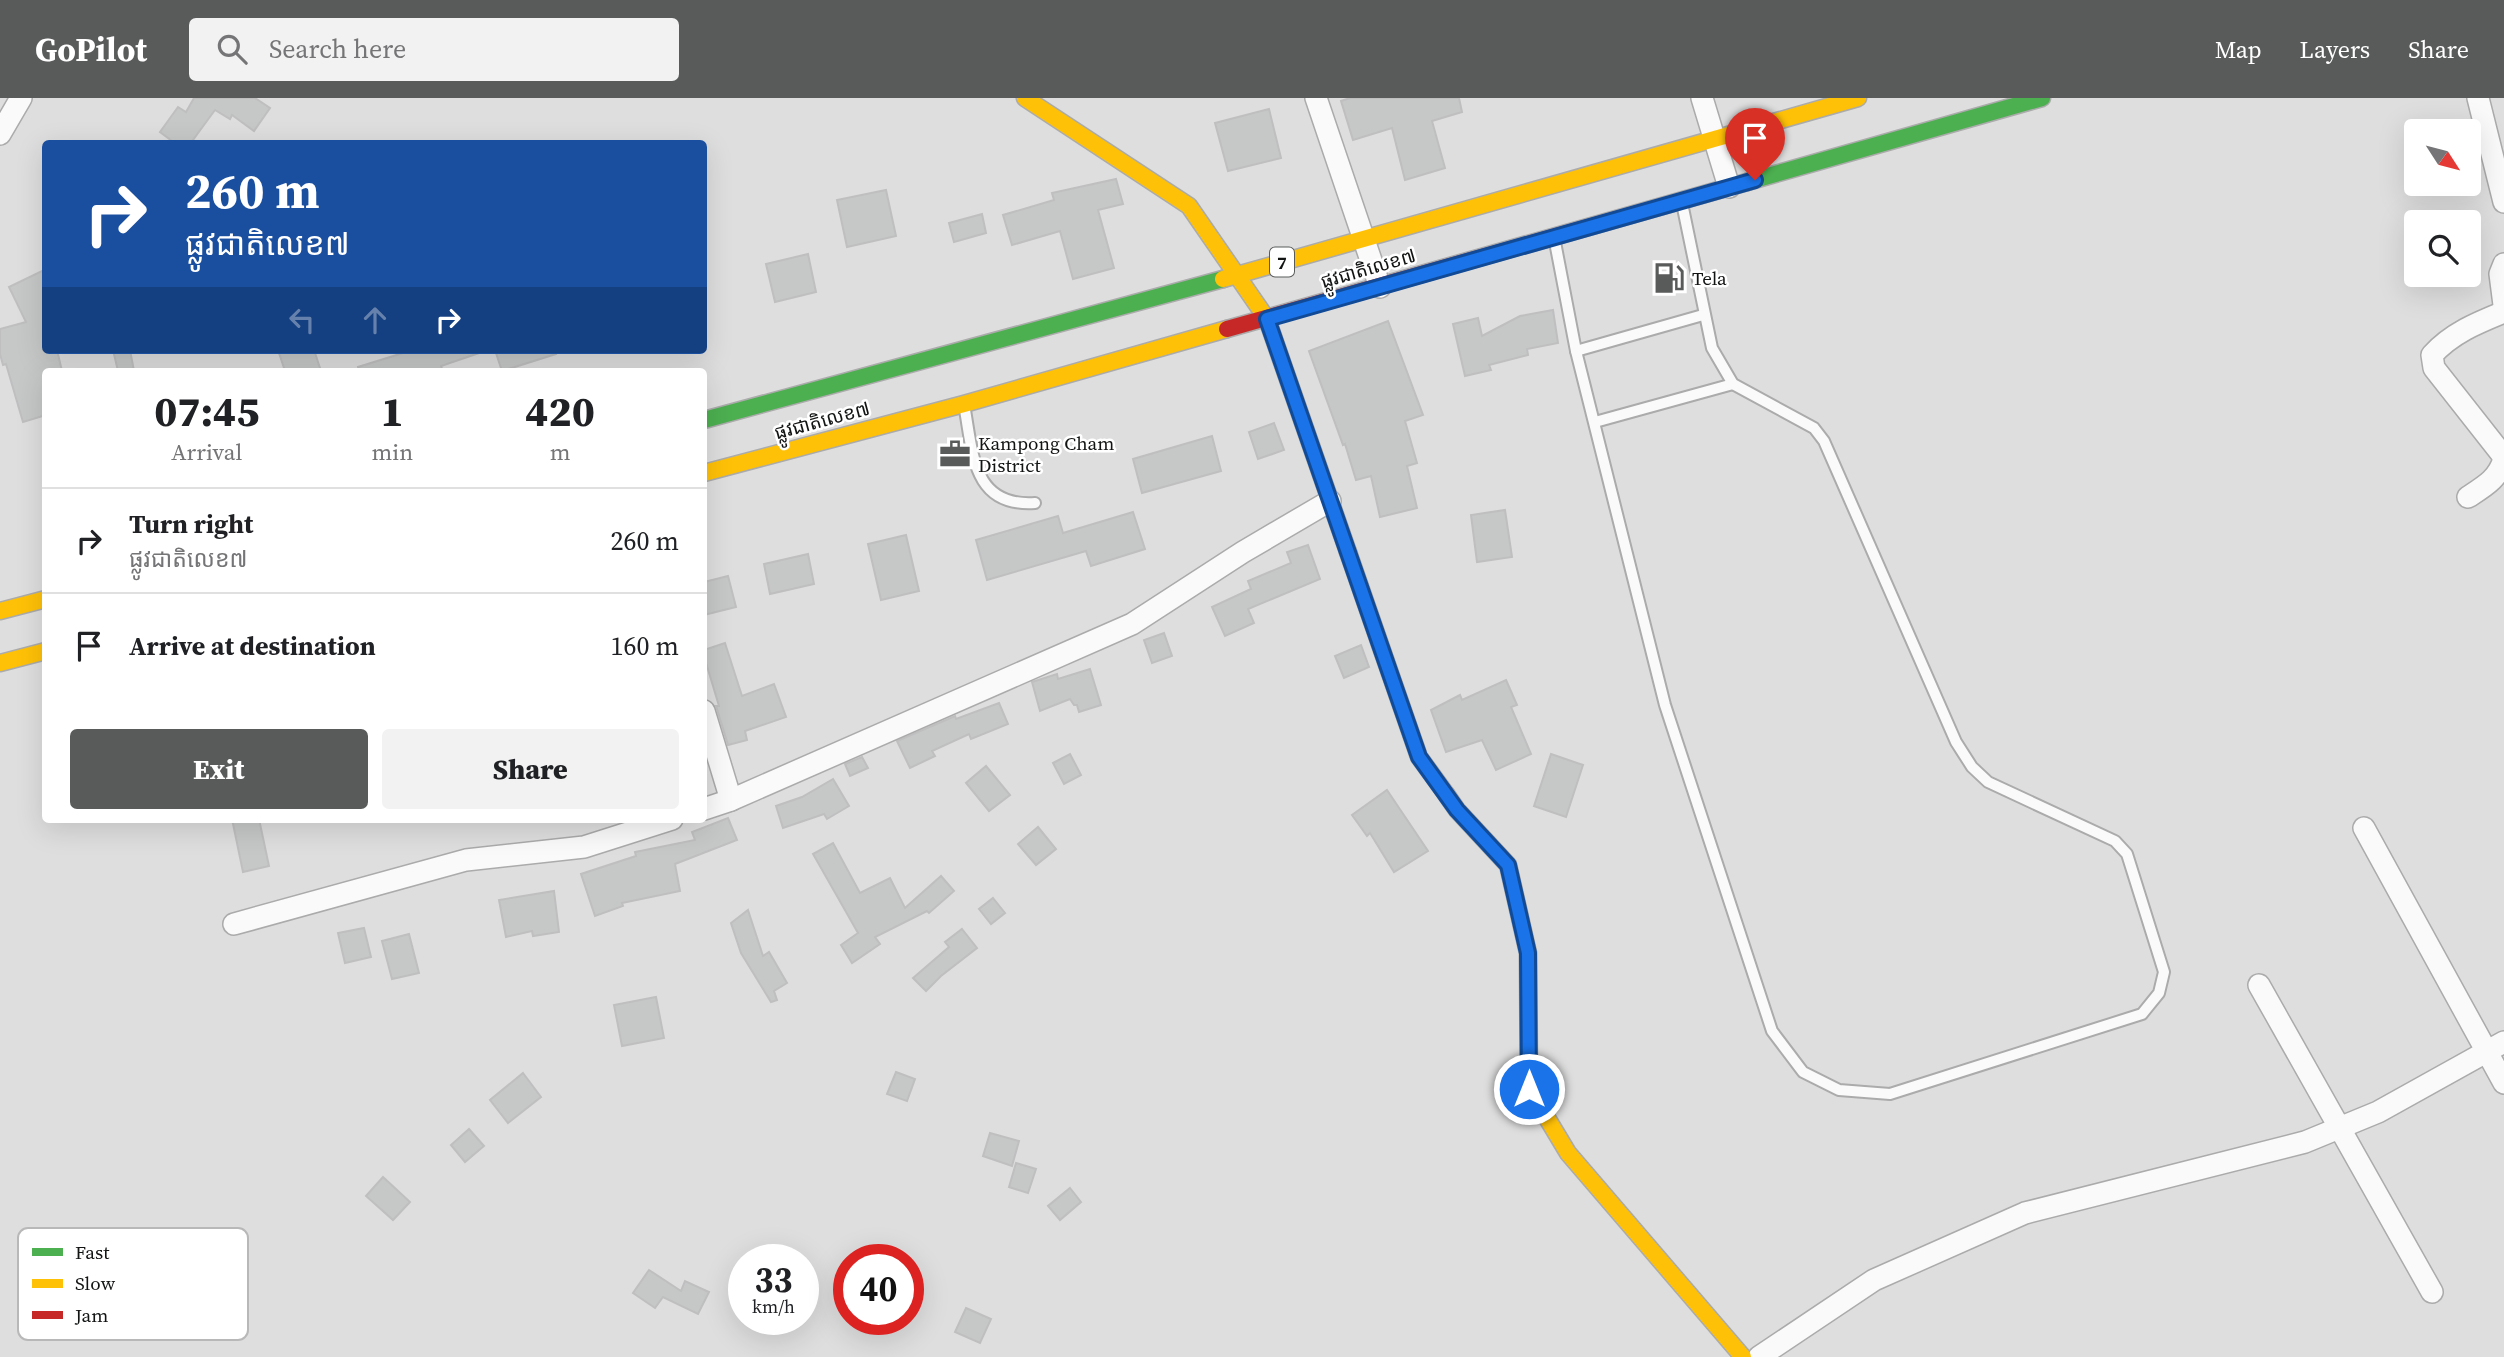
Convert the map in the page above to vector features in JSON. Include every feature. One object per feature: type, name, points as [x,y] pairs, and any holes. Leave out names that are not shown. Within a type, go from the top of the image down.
[{"type":"main road","points":[[1025,98],[1189,206],[1267,319],[1419,757],[1457,810],[1508,865],[1528,953],[1529,1089],[1568,1153],[1743,1357]]},
{"type":"main road","name":"ផ្លូវជាតិលេខ៧","points":[[707,420],[1250,272],[1858,98]]},
{"type":"main road","name":"ផ្លូវជាតិលេខ៧","points":[[707,472],[964,404],[2042,98]]},
{"type":"main road","points":[[0,611],[42,600]]},
{"type":"main road","points":[[0,663],[42,652]]},
{"type":"street","points":[[0,134],[21,98]]},
{"type":"street","points":[[1316,98],[1380,287]]},
{"type":"street","points":[[1702,98],[1729,187]]},
{"type":"street","points":[[2478,98],[2504,202]]},
{"type":"street","points":[[2504,264],[2500,274],[2504,305]]},
{"type":"street","points":[[2468,497],[2500,474],[2504,458],[2434,368],[2432,355],[2441,345],[2472,325],[2504,312]]},
{"type":"street","points":[[707,808],[731,800],[1132,624],[1243,552],[1330,501]]},
{"type":"street","points":[[707,721],[731,800]]},
{"type":"street","points":[[234,924],[466,860],[584,846],[659,823]]},
{"type":"street","points":[[2364,828],[2496,1046],[2504,1083]]},
{"type":"street","points":[[2259,985],[2432,1292]]},
{"type":"street","points":[[1759,1357],[1874,1280],[2025,1213],[2305,1142],[2378,1112],[2496,1046]]},
{"type":"lane","points":[[1554,236],[1576,351],[1669,718],[1772,1031],[1803,1072],[1839,1090],[1890,1094],[2142,1014],[2159,993],[2164,972],[2127,855],[2115,841],[1988,782],[1972,767],[1956,742],[1824,441],[1814,428],[1733,384],[1712,348],[1681,201]]},
{"type":"lane","points":[[1576,351],[1703,315]]},
{"type":"lane","points":[[1595,422],[1733,384]]},
{"type":"lane","points":[[964,404],[975,468],[986,485],[1000,497],[1019,504],[1035,503]]},
{"type":"building","points":[[194,98],[255,98],[270,108],[254,131],[232,115],[230,119],[215,110],[193,140],[171,140],[160,132],[178,107],[186,112]]},
{"type":"building","points":[[1350,98],[1459,98],[1462,112],[1432,121],[1445,168],[1405,180],[1392,128],[1353,140],[1341,101]]},
{"type":"building","points":[[1269,109],[1281,158],[1228,171],[1215,123]]},
{"type":"building","points":[[1116,179],[1123,204],[1098,210],[1114,268],[1073,279],[1060,231],[1012,245],[1003,215],[1054,200],[1052,193]]},
{"type":"building","points":[[886,190],[896,236],[847,247],[837,200]]},
{"type":"building","points":[[982,214],[986,233],[954,242],[949,223]]},
{"type":"building","points":[[808,254],[816,292],[775,302],[766,264]]},
{"type":"building","points":[[42,271],[42,354],[58,354],[61,368],[42,368],[42,416],[23,422],[6,364],[3,365],[0,354],[0,329],[26,322],[9,287]]},
{"type":"building","points":[[1553,310],[1558,343],[1527,349],[1528,355],[1489,365],[1491,370],[1465,376],[1453,324],[1478,318],[1482,336],[1520,316]]},
{"type":"building","points":[[1388,321],[1423,415],[1405,421],[1417,463],[1407,466],[1417,508],[1380,517],[1371,476],[1356,480],[1309,351]]},
{"type":"building","points":[[114,354],[131,354],[133,368],[117,368]]},
{"type":"building","points":[[279,354],[315,354],[320,368],[284,368]]},
{"type":"building","points":[[400,354],[476,354],[441,366],[442,368],[358,367]]},
{"type":"building","points":[[496,354],[556,354],[512,368],[501,368]]},
{"type":"building","points":[[1274,423],[1284,450],[1258,459],[1249,432]]},
{"type":"building","points":[[1212,436],[1221,471],[1142,493],[1133,459]]},
{"type":"building","points":[[1505,510],[1512,557],[1477,562],[1471,515]]},
{"type":"building","points":[[1133,512],[1145,549],[1091,566],[1086,551],[987,580],[976,540],[1058,516],[1063,533]]},
{"type":"building","points":[[906,535],[919,591],[881,600],[868,544]]},
{"type":"building","points":[[1308,545],[1320,579],[1248,609],[1254,623],[1225,636],[1212,607],[1251,589],[1248,581],[1291,563],[1287,552]]},
{"type":"building","points":[[808,554],[814,584],[770,594],[764,564]]},
{"type":"building","points":[[728,576],[736,607],[707,614],[707,581]]},
{"type":"building","points":[[1164,633],[1172,656],[1152,663],[1144,640]]},
{"type":"building","points":[[725,643],[742,696],[774,684],[786,717],[745,731],[747,740],[728,745],[707,666],[707,649]]},
{"type":"building","points":[[1361,645],[1369,667],[1344,678],[1335,656]]},
{"type":"building","points":[[1090,669],[1101,705],[1079,712],[1077,705],[1070,699],[1040,711],[1032,682],[1057,674],[1058,679]]},
{"type":"building","points":[[1506,680],[1517,705],[1511,707],[1531,754],[1496,770],[1482,740],[1446,752],[1431,710],[1460,695],[1462,700]]},
{"type":"building","points":[[999,703],[1008,724],[971,739],[969,734],[932,751],[935,756],[910,768],[897,741],[955,716],[956,719]]},
{"type":"building","points":[[1070,754],[1081,775],[1064,784],[1053,763]]},
{"type":"building","points":[[1551,754],[1583,765],[1566,817],[1534,806]]},
{"type":"building","points":[[862,757],[868,768],[850,776],[845,764]]},
{"type":"building","points":[[986,766],[1010,795],[989,811],[966,783]]},
{"type":"building","points":[[833,779],[849,806],[827,819],[824,814],[783,828],[776,806],[802,797]]},
{"type":"building","points":[[1387,790],[1428,851],[1394,872],[1370,833],[1367,836],[1352,815]]},
{"type":"building","points":[[728,818],[737,840],[675,864],[680,891],[622,903],[623,906],[595,916],[581,874],[636,856],[635,852],[695,840],[692,832]]},
{"type":"building","points":[[233,823],[260,823],[269,866],[243,872]]},
{"type":"building","points":[[1038,827],[1056,849],[1036,865],[1018,844]]},
{"type":"building","points":[[833,843],[860,893],[890,878],[905,908],[941,876],[954,891],[929,913],[927,911],[875,937],[880,944],[852,963],[841,945],[858,933],[813,854]]},
{"type":"building","points":[[554,891],[559,932],[533,936],[532,931],[506,937],[499,900]]},
{"type":"building","points":[[993,898],[1005,913],[991,924],[979,909]]},
{"type":"building","points":[[748,910],[763,956],[769,952],[787,983],[774,991],[777,1000],[771,1002],[741,953],[731,923]]},
{"type":"building","points":[[364,928],[371,957],[345,963],[338,933]]},
{"type":"building","points":[[962,929],[977,948],[926,991],[913,978],[949,947],[945,942]]},
{"type":"building","points":[[409,934],[419,973],[392,979],[382,941]]},
{"type":"building","points":[[656,997],[664,1038],[622,1046],[614,1005]]},
{"type":"building","points":[[896,1072],[915,1079],[907,1101],[887,1094]]},
{"type":"building","points":[[523,1073],[541,1097],[508,1123],[490,1100]]},
{"type":"building","points":[[469,1129],[484,1146],[465,1162],[451,1145]]},
{"type":"building","points":[[990,1133],[1019,1141],[1012,1166],[983,1156]]},
{"type":"building","points":[[1016,1163],[1036,1169],[1028,1193],[1009,1187]]},
{"type":"building","points":[[383,1177],[410,1202],[393,1220],[366,1196]]},
{"type":"building","points":[[1070,1188],[1081,1202],[1060,1220],[1048,1206]]},
{"type":"building","points":[[649,1270],[681,1291],[685,1281],[709,1292],[698,1314],[663,1297],[655,1308],[633,1293]]},
{"type":"building","points":[[966,1308],[991,1319],[980,1343],[955,1332]]},
{"type":"traffic: fast","points":[[1747,182],[2042,98]]},
{"type":"traffic: fast","points":[[707,419],[1223,279]]},
{"type":"traffic: fast","points":[[1446,794],[1457,810],[1508,865],[1528,953],[1529,1089],[1538,1103]]},
{"type":"traffic: slow","points":[[1025,98],[1189,206],[1267,319],[1348,552]]},
{"type":"traffic: slow","points":[[1223,279],[1858,98]]},
{"type":"traffic: slow","points":[[707,472],[964,404],[1227,329]]},
{"type":"traffic: slow","points":[[0,611],[42,600]]},
{"type":"traffic: slow","points":[[0,663],[42,652]]},
{"type":"traffic: slow","points":[[1538,1103],[1568,1153],[1743,1357]]},
{"type":"traffic: jam","points":[[1227,329],[1747,182]]},
{"type":"traffic: jam","points":[[1348,552],[1419,757],[1446,794]]},
{"type":"place","name":"Tela","points":[[1669,278]]},
{"type":"place","name":"Kampong Cham District","points":[[955,454]]},
{"type":"route","points":[[1529,1089],[1528,953],[1508,865],[1457,810],[1419,757],[1267,319],[1755,180]]}]
